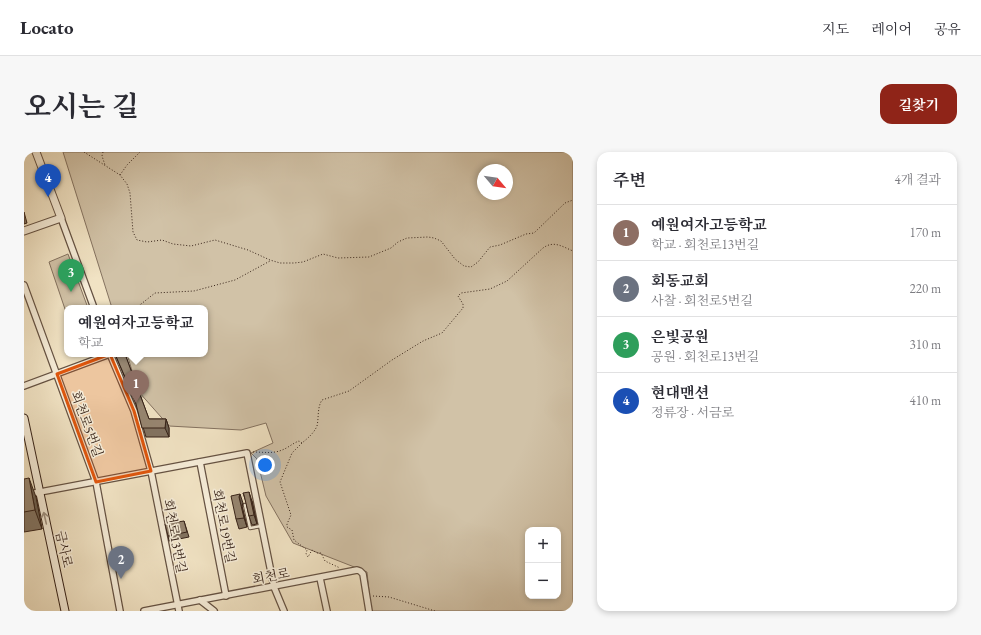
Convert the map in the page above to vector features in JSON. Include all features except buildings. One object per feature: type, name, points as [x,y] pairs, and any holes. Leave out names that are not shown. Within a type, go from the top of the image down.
[{"type":"main road","points":[[24,231],[61,218],[36,152]]},
{"type":"main road","name":"금사로","points":[[24,418],[65,611]]},
{"type":"street","points":[[61,218],[93,305]]},
{"type":"street","name":"회천로5번길","points":[[24,285],[96,482],[120,611]]},
{"type":"street","points":[[24,386],[102,357]]},
{"type":"street","name":"회천로13번길","points":[[111,357],[134,411],[151,471],[179,608]]},
{"type":"street","points":[[24,495],[247,453],[274,587],[283,610]]},
{"type":"street","name":"회천로19번길","points":[[200,462],[226,596]]},
{"type":"street","name":"회천로","points":[[144,611],[179,608],[200,600],[360,571],[363,574],[369,611]]},
{"type":"street","points":[[320,578],[327,611]]},
{"type":"street","points":[[200,600],[214,611]]},
{"type":"street","points":[[179,608],[185,611]]},
{"type":"lane","points":[[245,505],[250,528],[262,525]]},
{"type":"path","points":[[84,152],[120,175],[127,184],[130,193],[133,232],[137,240],[147,242],[162,240],[173,244],[191,246],[215,240],[248,250],[280,263],[303,262],[323,254],[338,258],[369,257],[391,248],[398,242],[407,238],[428,236],[441,240],[455,259],[464,266],[471,267],[478,262],[490,247],[500,245],[526,234],[534,233],[565,203],[573,200]]},
{"type":"path","points":[[103,152],[102,156],[105,165]]},
{"type":"path","points":[[120,175],[127,165],[140,152]]},
{"type":"path","points":[[344,569],[325,561],[321,553],[312,550],[308,557],[306,554],[307,550],[294,540],[292,530],[287,527],[291,515],[280,482],[292,453],[310,436],[317,426],[322,400],[349,391],[392,360],[423,341],[442,333],[463,308],[463,304],[458,296],[461,293],[490,289],[507,282],[549,244],[561,245],[573,251]]},
{"type":"path","points":[[140,305],[155,293],[194,291],[235,280],[270,260]]},
{"type":"path","points":[[247,453],[274,452],[284,450],[299,441],[302,443]]},
{"type":"path","points":[[372,592],[372,596],[389,597],[435,611]]},
{"type":"highlighted area","points":[[110,354],[134,411],[151,471],[96,482],[57,374]]},
{"type":"shaded area","points":[[63,152],[573,152],[573,611],[371,611],[367,572],[293,543],[266,496],[257,459],[251,453],[273,443],[266,423],[241,430],[169,426],[138,391],[128,357],[208,357],[208,305],[111,305]]},
{"type":"shaded area","points":[[68,254],[87,305],[64,306],[49,262]]},
{"type":"place","name":"현대맨션","points":[[48,197]]},
{"type":"place","name":"은빛공원","points":[[71,292]]},
{"type":"place","name":"예원여자고등학교","points":[[136,403]]},
{"type":"place","name":"회동교회","points":[[121,579]]}]
